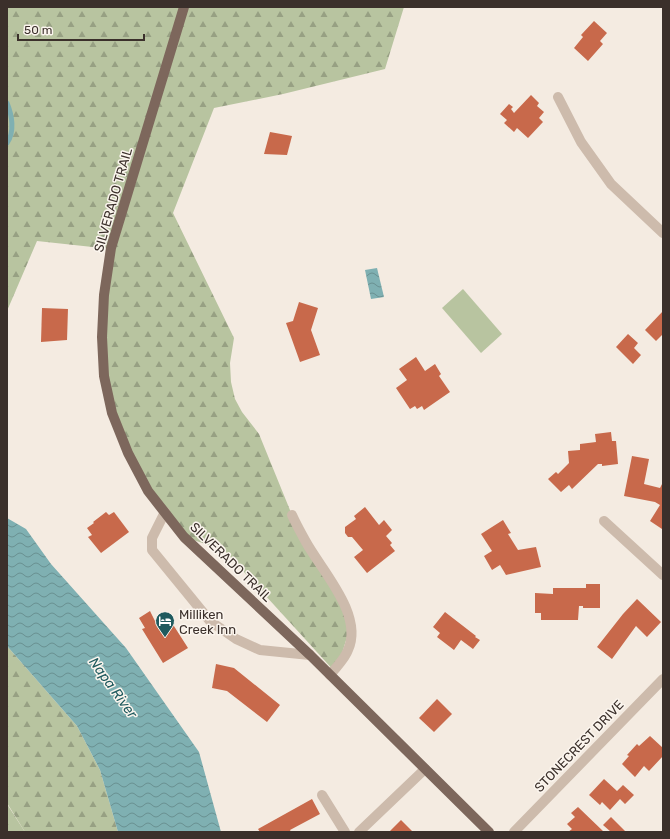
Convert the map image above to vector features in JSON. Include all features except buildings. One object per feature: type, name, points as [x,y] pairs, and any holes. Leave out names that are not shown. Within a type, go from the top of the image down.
[{"type":"main road","name":"SILVERADO TRAIL","points":[[184,7],[111,248],[104,294],[102,337],[104,376],[112,413],[128,452],[148,491],[184,537],[310,655],[489,832]]},
{"type":"street","points":[[558,97],[581,142],[611,184],[663,233]]},
{"type":"street","points":[[165,512],[152,538],[152,550],[210,621],[236,639],[260,650],[310,655]]},
{"type":"street","points":[[292,515],[306,542],[347,608],[352,636],[348,650],[330,675]]},
{"type":"street","points":[[604,522],[663,575]]},
{"type":"street","name":"STONECREST DRIVE","points":[[514,832],[663,678]]},
{"type":"street","points":[[359,832],[425,770]]},
{"type":"street","points":[[322,795],[345,832]]},
{"type":"green space","points":[[7,7],[404,7],[385,69],[283,94],[214,108],[173,213],[234,338],[230,363],[231,382],[235,399],[242,412],[259,434],[292,515],[351,624],[336,673],[224,550],[184,537],[128,453],[104,376],[111,249],[37,241],[7,311]]},
{"type":"green space","points":[[463,289],[502,334],[481,353],[442,308]]},
{"type":"green space","points":[[7,646],[77,726],[100,770],[118,832],[25,832],[7,803]]},
{"type":"green space","points":[[7,804],[25,832],[7,832]]},
{"type":"water","points":[[377,268],[384,297],[371,299],[365,270]]},
{"type":"water","name":"Napa River","points":[[7,518],[26,529],[51,564],[126,648],[199,752],[221,832],[118,832],[100,770],[77,726],[7,646]]},
{"type":"waterway","points":[[7,103],[12,123],[10,139],[7,143]]},
{"type":"place","name":"Milliken Creek Inn","points":[[165,638]]}]
